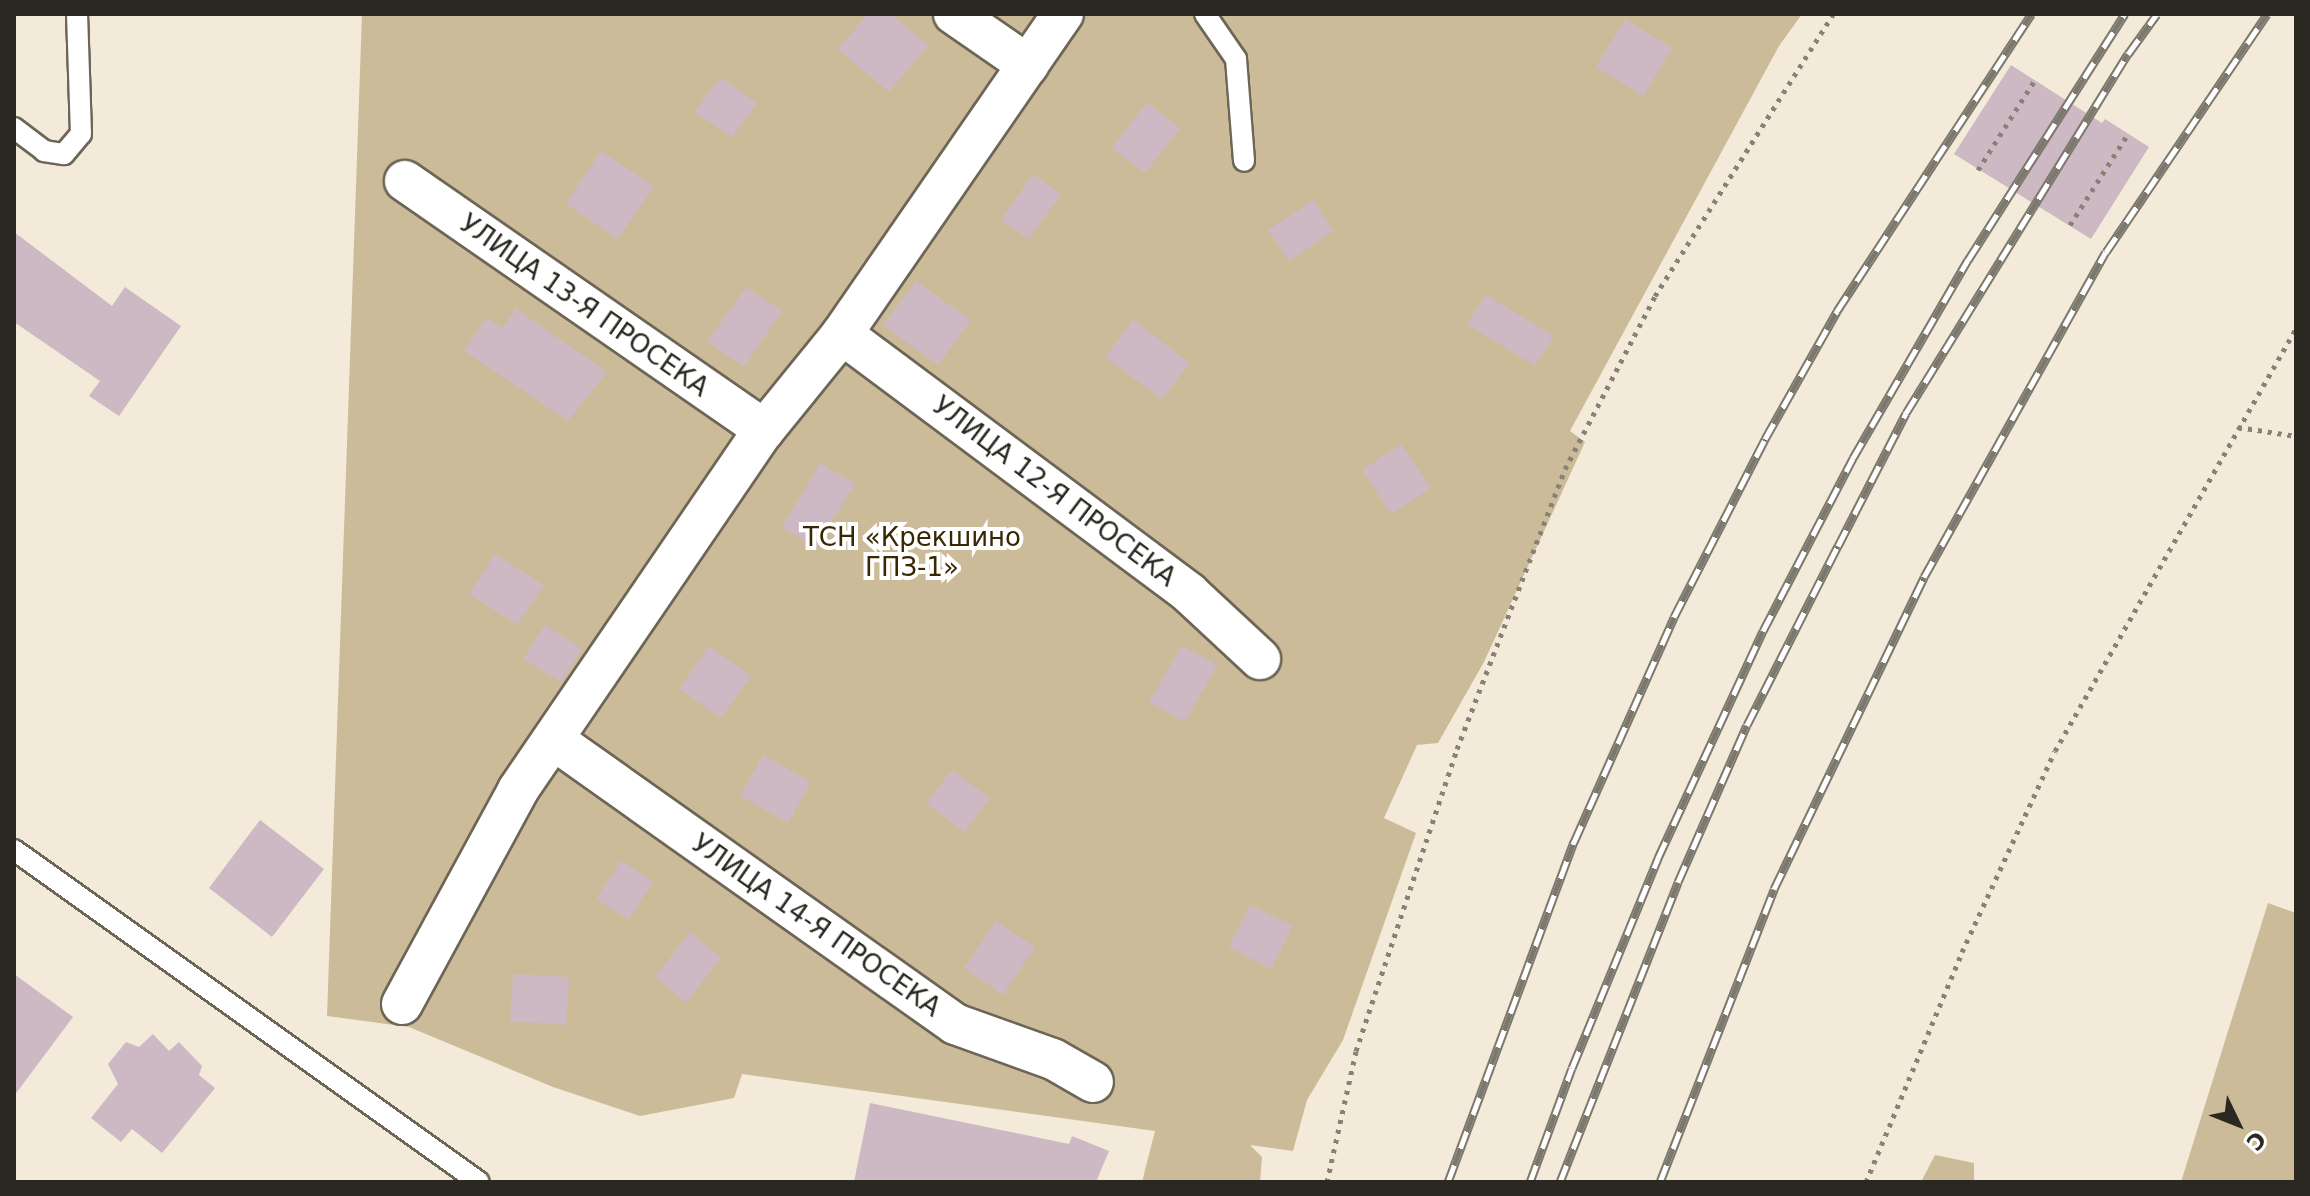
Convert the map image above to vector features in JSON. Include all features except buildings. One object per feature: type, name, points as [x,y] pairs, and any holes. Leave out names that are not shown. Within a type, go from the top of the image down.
[{"type":"street","points":[[954,14],[1028,65]]},
{"type":"street","points":[[402,1004],[518,790],[764,430],[842,334],[1063,14]]},
{"type":"street","name":"УЛИЦА 13-Я ПРОСЕКА","points":[[405,181],[764,430]]},
{"type":"street","name":"УЛИЦА 12-Я ПРОСЕКА","points":[[842,334],[1189,593],[1260,659]]},
{"type":"street","name":"УЛИЦА 14-Я ПРОСЕКА","points":[[554,740],[955,1024],[1053,1059],[1093,1082]]},
{"type":"lane","points":[[14,128],[44,151],[64,154],[81,134],[77,14]]},
{"type":"lane","points":[[1205,14],[1236,59],[1244,161]]},
{"type":"lane","points":[[14,850],[479,1182]]},
{"type":"path","points":[[1327,1182],[1356,1051],[1457,749],[1565,469],[1655,296],[1833,14]]},
{"type":"path","points":[[1978,170],[2035,80]]},
{"type":"path","points":[[2070,225],[2128,134]]},
{"type":"path","points":[[1866,1182],[1962,952],[2055,751],[2296,328]]},
{"type":"path","points":[[2238,427],[2296,436]]},
{"type":"green space","name":"ТСН «Крекшино ГПЗ-1»","points":[[362,14],[1802,14],[1779,46],[1570,431],[1585,442],[1484,662],[1438,743],[1417,745],[1384,818],[1416,833],[1343,1040],[1307,1100],[1293,1151],[1250,1145],[1262,1157],[1260,1182],[1142,1182],[1155,1131],[742,1074],[734,1098],[640,1116],[553,1087],[409,1027],[327,1016]]},
{"type":"green space","points":[[2268,903],[2296,913],[2296,1182],[2181,1182]]},
{"type":"green space","points":[[1935,1155],[1974,1163],[1974,1182],[1921,1182]]},
{"type":"railway","points":[[1448,1182],[1574,842],[1674,617],[1765,439],[1837,311],[2031,14]]},
{"type":"railway","points":[[1530,1182],[1572,1068],[1658,858],[1763,631],[1853,458],[1968,260],[2125,14]]},
{"type":"railway","points":[[1560,1182],[1678,882],[1747,725],[1838,546],[1906,413],[2128,54],[2157,14]]},
{"type":"railway","points":[[1660,1182],[1774,889],[1924,577],[2106,252],[2267,14]]}]
